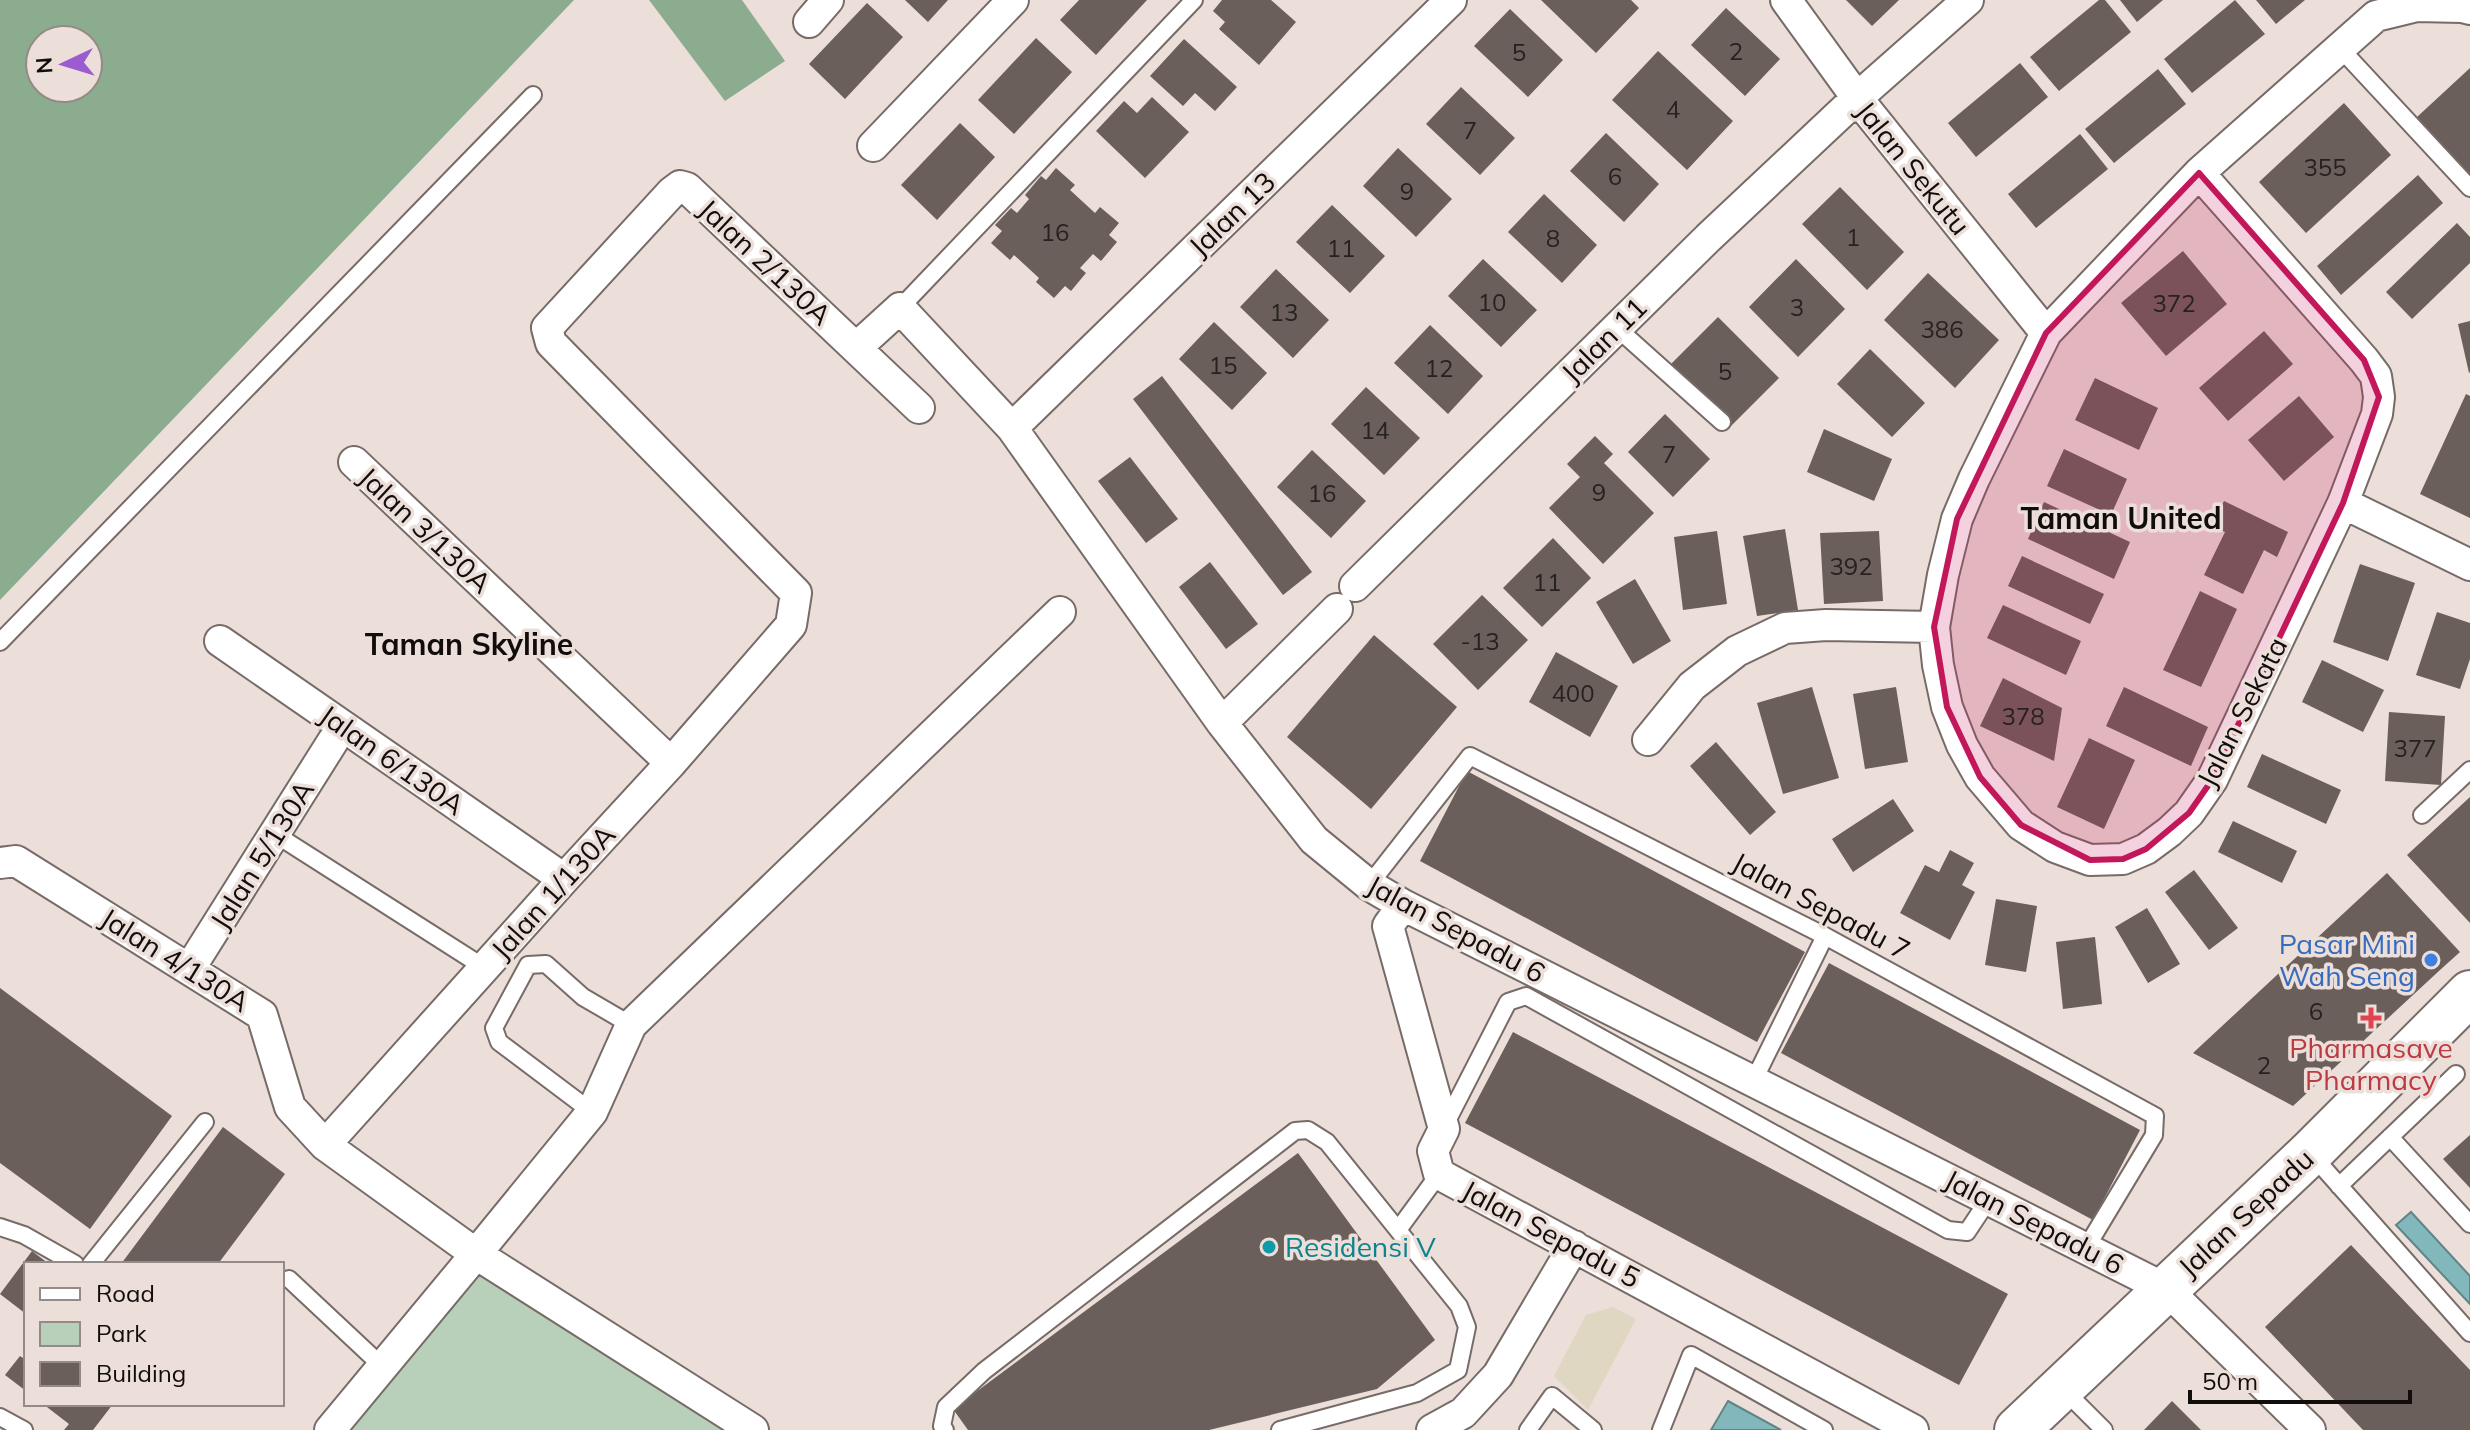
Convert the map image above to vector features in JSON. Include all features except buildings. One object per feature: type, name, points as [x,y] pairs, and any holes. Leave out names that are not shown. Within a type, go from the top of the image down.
[{"type":"street","points":[[873,146],[1013,0]]},
{"type":"street","name":"Jalan 13","points":[[1012,428],[1451,0]]},
{"type":"street","name":"Jalan Sekutu","points":[[1786,0],[1857,98],[2046,333]]},
{"type":"street","name":"Jalan 11","points":[[1222,723],[1708,238],[1857,98],[1968,0]]},
{"type":"street","name":"Jalan Sekata","points":[[2199,173],[2376,376],[2379,397],[2377,414],[2343,503],[2212,780],[2189,813],[2146,849],[2123,859],[2090,860],[2055,847],[2021,825],[1980,777],[1962,745],[1947,707],[1934,627],[1957,519],[1974,479],[2046,333],[2199,173],[2376,16],[2417,6],[2470,9]]},
{"type":"street","name":"Jalan 2/130A","points":[[547,328],[680,186],[687,188],[919,408]]},
{"type":"street","points":[[856,348],[900,308]]},
{"type":"street","name":"Jalan Sepadu 6","points":[[900,308],[1012,428],[1222,723],[1314,840],[1369,885],[1403,905],[2166,1289],[2310,1430]]},
{"type":"street","name":"Jalan 1/130A","points":[[325,1145],[671,763],[791,625],[796,593],[551,343],[547,328]]},
{"type":"street","name":"Jalan 3/130A","points":[[354,462],[671,763]]},
{"type":"street","points":[[2343,503],[2470,565]]},
{"type":"street","points":[[330,1430],[592,1112],[631,1025],[1060,612]]},
{"type":"street","points":[[1648,740],[1692,686],[1737,651],[1785,628],[1826,625],[1934,627]]},
{"type":"street","name":"Jalan 6/130A","points":[[220,641],[564,879]]},
{"type":"street","name":"Jalan 5/130A","points":[[190,968],[333,741]]},
{"type":"street","name":"Jalan 4/130A","points":[[0,863],[16,861],[262,1015],[290,1107],[325,1145]]},
{"type":"street","name":"Jalan Sepadu 5","points":[[1403,905],[1388,926],[1444,1129],[1433,1151],[1439,1174],[1913,1430]]},
{"type":"street","name":"Jalan Sepadu","points":[[2017,1430],[2310,1153],[2470,993]]},
{"type":"street","points":[[325,1145],[476,1254],[753,1430]]},
{"type":"street","points":[[1432,1430],[1463,1413],[1498,1375],[1574,1246]]},
{"type":"lane","points":[[900,308],[1194,0]]},
{"type":"lane","points":[[2339,47],[2470,188]]},
{"type":"lane","points":[[0,642],[533,95]]},
{"type":"lane","points":[[1617,328],[1722,422]]},
{"type":"lane","name":"Jalan Sepadu 7","points":[[1369,885],[1470,756],[1825,936],[2155,1116],[2154,1135],[2086,1248]]},
{"type":"lane","points":[[2422,815],[2470,770]]},
{"type":"lane","points":[[275,834],[485,968]]},
{"type":"lane","points":[[1753,1082],[1825,936]]},
{"type":"lane","points":[[592,1112],[499,1042],[494,1028],[528,965],[546,964],[583,997],[631,1025]]},
{"type":"lane","points":[[1444,1129],[1508,1002],[1526,996],[1948,1230],[1967,1232],[1989,1199]]},
{"type":"lane","points":[[2339,1186],[2456,1074]]},
{"type":"lane","points":[[93,1262],[205,1122]]},
{"type":"lane","points":[[945,1430],[942,1426],[946,1407],[984,1371],[1295,1131],[1308,1130],[1327,1142],[1459,1306],[1467,1327],[1458,1370],[1417,1393],[1280,1430]]},
{"type":"lane","points":[[2390,1137],[2470,1224]]},
{"type":"lane","points":[[2310,1153],[2470,1333]]},
{"type":"lane","points":[[1398,1230],[1439,1174]]},
{"type":"lane","points":[[0,1227],[24,1235],[71,1262]]},
{"type":"lane","points":[[289,1279],[383,1367]]},
{"type":"lane","points":[[1661,1430],[1691,1355],[1824,1430]]},
{"type":"lane","points":[[2061,1387],[2104,1430]]},
{"type":"lane","points":[[1528,1430],[1552,1396],[1593,1430]]},
{"type":"lane","points":[[0,1417],[24,1430]]},
{"type":"highlighted area","points":[[2199,173],[2364,360],[2379,397],[2343,503],[2212,780],[2189,813],[2146,849],[2123,859],[2090,860],[2021,825],[1980,777],[1947,707],[1934,627],[1957,519],[2046,333]]},
{"type":"shaded area","points":[[1613,1307],[1636,1319],[1588,1410],[1554,1376],[1586,1315]]},
{"type":"green space","points":[[0,0],[574,0],[0,600]]},
{"type":"green space","points":[[649,0],[742,0],[785,61],[725,101]]},
{"type":"green space","points":[[474,1271],[737,1430],[345,1430]]},
{"type":"water","points":[[2411,1212],[2470,1276],[2470,1304],[2396,1225]]},
{"type":"water","points":[[1728,1401],[1781,1430],[1711,1430]]},
{"type":"place","name":"Pasar Mini Wah Seng","points":[[2431,960]]},
{"type":"place","name":"Pharmasave Pharmacy","points":[[2371,1018]]},
{"type":"place","name":"Residensi V","points":[[1269,1247]]},
{"type":"district","name":"Taman United","points":[[2121,519]]},
{"type":"district","name":"Taman Skyline","points":[[469,645]]}]
